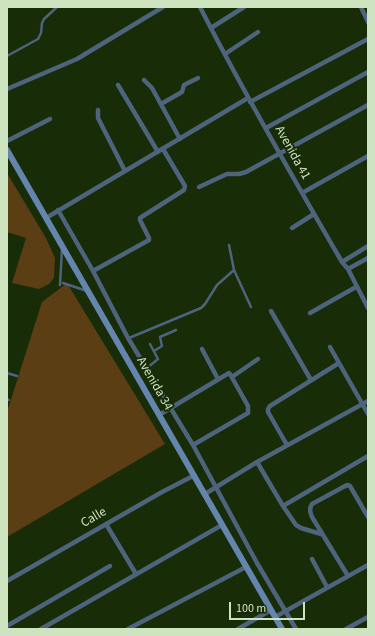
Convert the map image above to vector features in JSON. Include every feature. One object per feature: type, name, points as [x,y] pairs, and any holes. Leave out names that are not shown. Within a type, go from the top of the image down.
[{"type":"street","points":[[7,89],[77,59],[163,7]]},
{"type":"street","name":"Avenida 41","points":[[200,7],[302,194],[342,262],[348,269],[368,308]]},
{"type":"street","points":[[211,28],[244,7]]},
{"type":"street","points":[[361,7],[368,22]]},
{"type":"street","points":[[225,54],[258,32]]},
{"type":"street","points":[[46,218],[125,170],[250,100],[368,39]]},
{"type":"street","points":[[266,128],[368,72]]},
{"type":"street","points":[[161,104],[182,92],[184,85],[198,78]]},
{"type":"street","points":[[144,80],[152,88],[180,139]]},
{"type":"street","points":[[118,85],[158,152]]},
{"type":"street","points":[[199,187],[227,174],[239,174],[246,172],[368,106]]},
{"type":"street","points":[[98,110],[98,118],[125,170]]},
{"type":"street","points":[[7,141],[50,119]]},
{"type":"street","points":[[93,271],[149,240],[140,218],[184,190],[185,186],[163,149]]},
{"type":"street","name":"Avenida 34","points":[[7,150],[282,629]]},
{"type":"street","points":[[302,194],[368,156]]},
{"type":"street","points":[[58,210],[93,271],[128,338],[193,445],[257,563],[296,629]]},
{"type":"street","points":[[292,228],[314,214]]},
{"type":"street","points":[[342,262],[368,246]]},
{"type":"street","points":[[348,269],[368,258]]},
{"type":"street","points":[[310,313],[356,287]]},
{"type":"street","points":[[271,311],[311,380]]},
{"type":"street","points":[[330,347],[368,414]]},
{"type":"street","points":[[202,349],[218,379]]},
{"type":"street","points":[[232,377],[258,359]]},
{"type":"street","points":[[287,445],[268,412],[268,409],[273,404],[339,363]]},
{"type":"street","points":[[159,415],[229,373],[248,406],[248,413],[193,445]]},
{"type":"street","points":[[205,494],[257,462],[368,400]]},
{"type":"street","points":[[283,506],[368,456]]},
{"type":"street","points":[[257,462],[296,525],[321,534]]},
{"type":"street","name":"Calle","points":[[7,581],[162,492],[193,476]]},
{"type":"street","points":[[348,576],[321,534],[312,517],[310,507],[312,504],[347,485],[350,486],[368,517]]},
{"type":"street","points":[[106,524],[136,574]]},
{"type":"street","points":[[41,629],[222,525]]},
{"type":"street","points":[[312,560],[327,587]]},
{"type":"street","points":[[275,617],[368,565]]},
{"type":"street","points":[[7,626],[110,566]]},
{"type":"street","points":[[128,629],[246,567]]},
{"type":"street","points":[[238,629],[271,610]]},
{"type":"street","points":[[346,629],[368,617]]},
{"type":"lane","points":[[7,56],[38,39],[42,33],[42,23],[44,19],[57,7]]},
{"type":"lane","points":[[229,245],[234,270],[251,307]]},
{"type":"lane","points":[[60,285],[62,246]]},
{"type":"lane","points":[[128,338],[201,308],[217,284],[234,270]]},
{"type":"lane","points":[[63,283],[88,292]]},
{"type":"lane","points":[[154,351],[162,346],[160,337],[176,330]]},
{"type":"lane","points":[[146,368],[157,360],[158,357],[150,344]]},
{"type":"lane","points":[[7,373],[17,376]]},
{"type":"shaded area","points":[[7,173],[46,238],[55,258],[54,278],[49,284],[39,289],[12,283],[26,238],[7,232]]},
{"type":"shaded area","points":[[67,283],[165,444],[7,537],[7,412],[42,302]]}]
